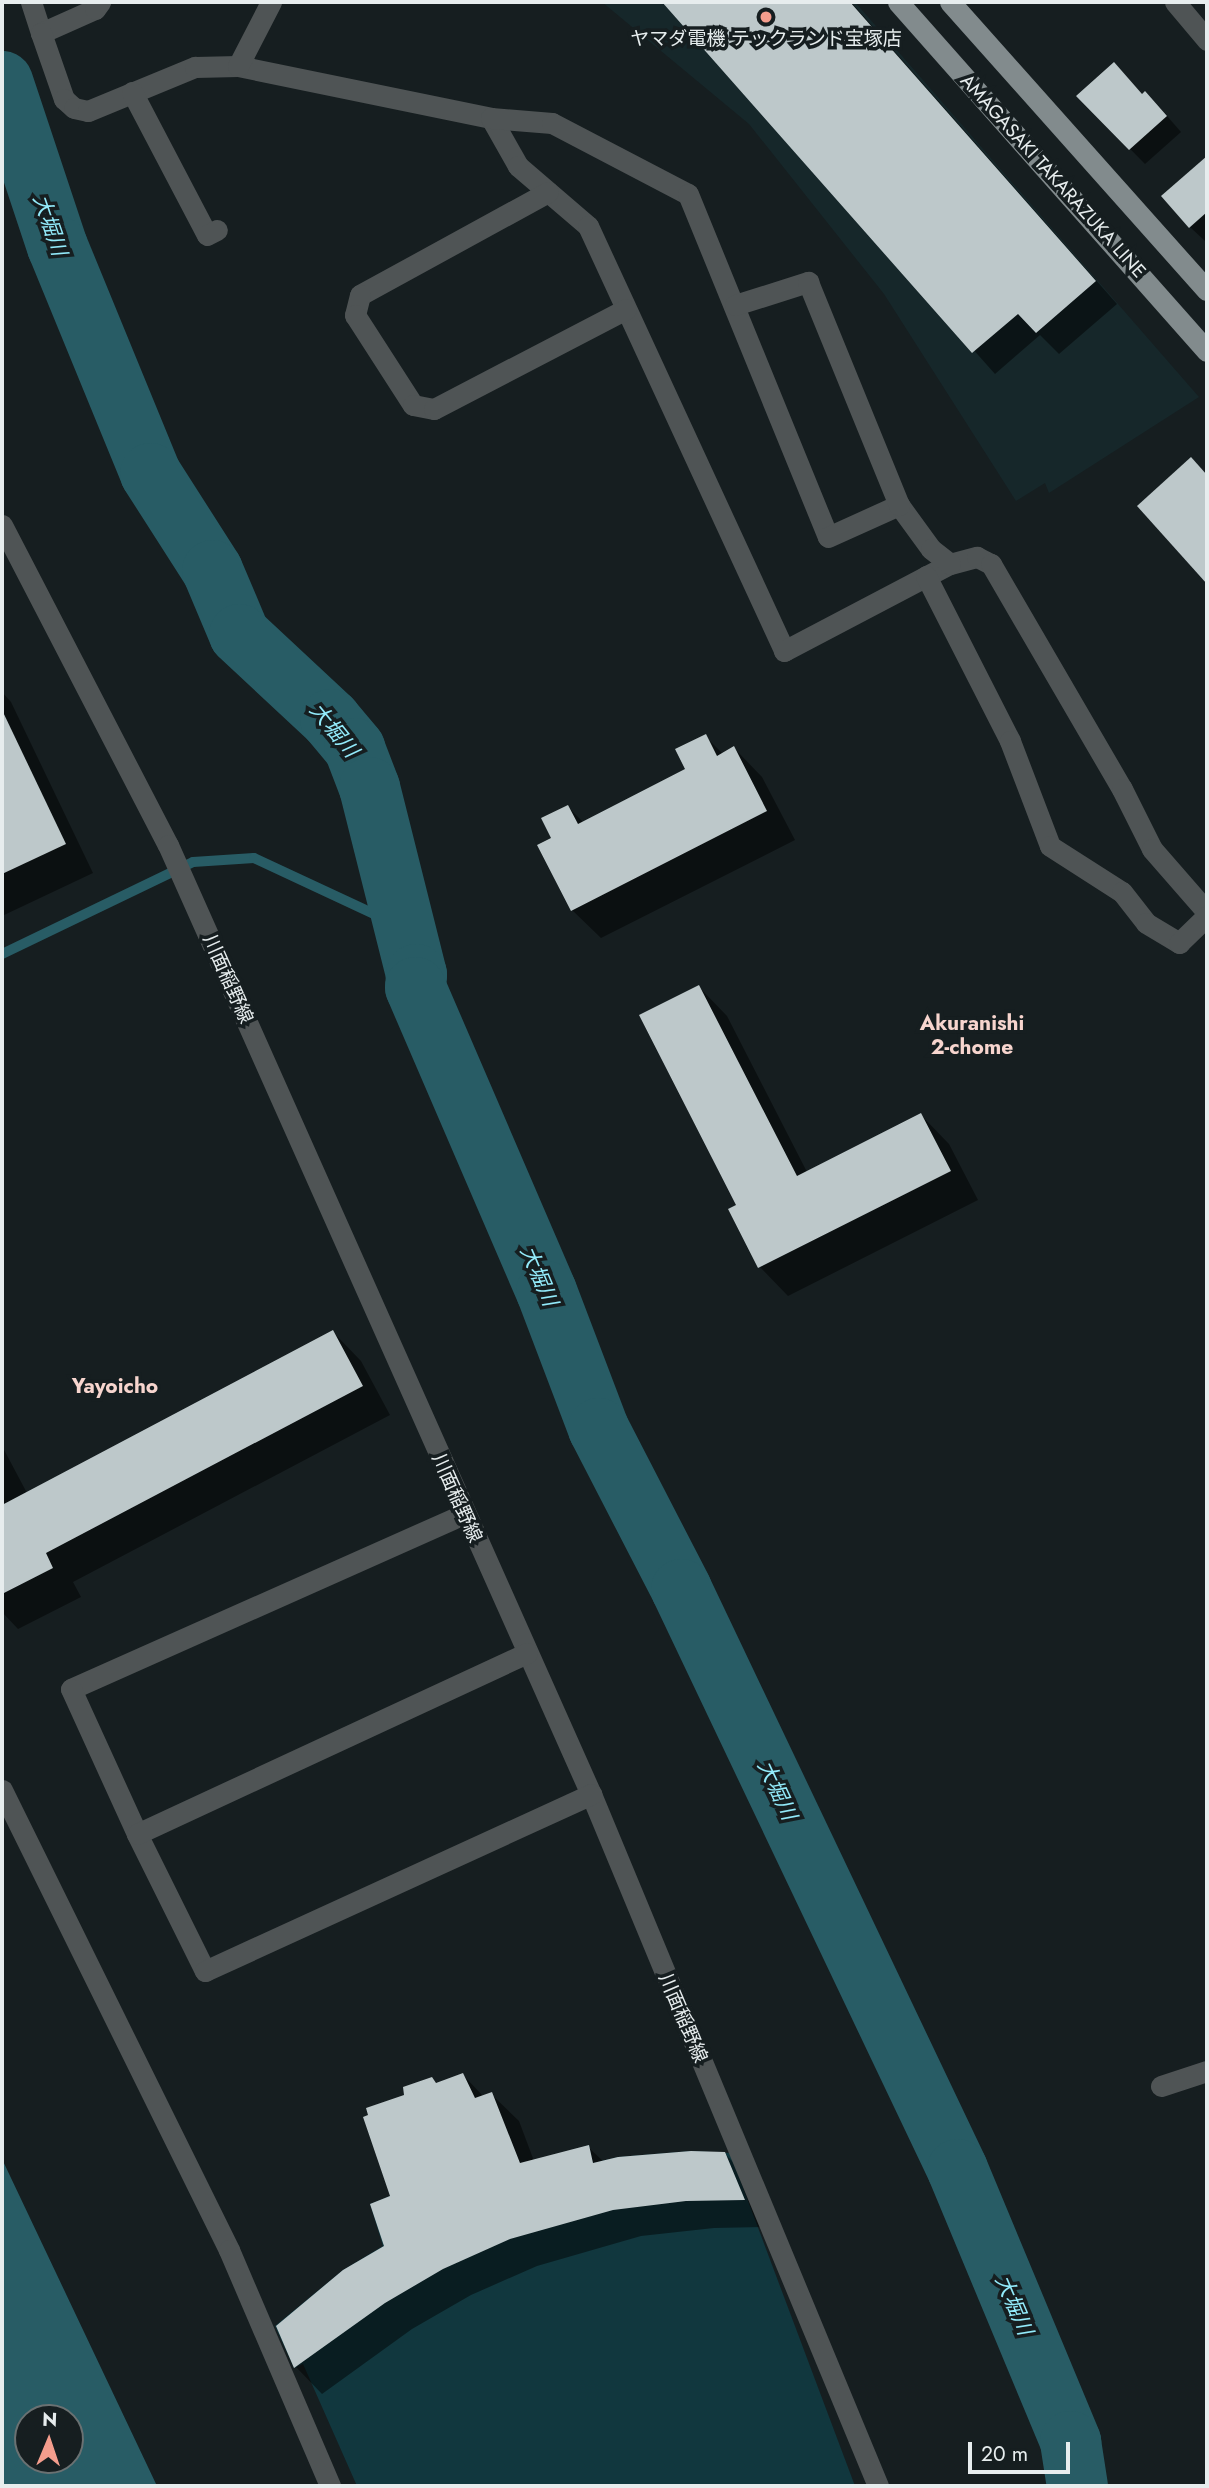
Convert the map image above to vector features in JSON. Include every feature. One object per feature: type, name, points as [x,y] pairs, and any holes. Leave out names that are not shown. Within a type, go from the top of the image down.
[{"type":"main road","name":"AMAGASAKI TAKARAZUKA LINE","points":[[898,2],[1207,351]]},
{"type":"main road","name":"AMAGASAKI TAKARAZUKA LINE","points":[[950,2],[1207,290]]},
{"type":"street","points":[[31,2],[64,99],[74,108],[88,111],[195,67],[238,66],[491,118],[552,123],[688,194],[828,537],[899,505]]},
{"type":"street","points":[[41,33],[95,9],[100,2]]},
{"type":"street","points":[[238,66],[271,2]]},
{"type":"street","points":[[1175,2],[1207,40]]},
{"type":"street","points":[[132,92],[207,235]]},
{"type":"street","points":[[491,118],[518,166],[588,226],[784,651],[926,576],[950,564],[977,557],[991,564],[1122,789],[1152,849],[1207,914],[1179,943],[1146,923],[1122,892],[1050,846],[1010,741],[926,576]]},
{"type":"street","points":[[548,192],[360,295],[355,315],[413,405],[434,408],[626,309]]},
{"type":"street","points":[[735,305],[808,282],[899,505],[931,549],[950,564]]},
{"type":"street","name":"川面稲野線","points":[[2,525],[168,845],[590,1794],[878,2486]]},
{"type":"street","points":[[464,1514],[71,1689],[137,1834],[205,1971],[590,1794]]},
{"type":"street","points":[[137,1834],[527,1653]]},
{"type":"street","points":[[2,1790],[229,2250],[330,2486]]},
{"type":"street","points":[[1161,2087],[1207,2071]]},
{"type":"shaded area","points":[[602,2],[855,2],[1199,397],[1049,493],[1045,483],[1016,501],[884,294],[749,124]]},
{"type":"shaded area","points":[[589,2145],[593,2163],[618,2157],[691,2151],[730,2153],[855,2486],[357,2486],[303,2364],[294,2368],[275,2326],[343,2270],[383,2246],[370,2204],[491,2155],[498,2172]]},
{"type":"shaded area","points":[[2,2159],[157,2486],[2,2486]]},
{"type":"building","points":[[662,2],[850,2],[1096,281],[1036,333],[1018,314],[972,353]]},
{"type":"building","points":[[1114,62],[1142,94],[1145,91],[1167,116],[1129,150],[1076,96]]},
{"type":"building","points":[[1207,156],[1207,212],[1189,228],[1161,196]]},
{"type":"building","points":[[1191,457],[1207,475],[1207,584],[1137,506]]},
{"type":"building","points":[[2,710],[66,844],[2,874]]},
{"type":"building","points":[[706,734],[717,756],[734,746],[767,811],[571,911],[537,845],[551,838],[541,818],[568,805],[578,824],[685,769],[675,749]]},
{"type":"building","points":[[699,985],[797,1176],[921,1113],[951,1171],[758,1268],[728,1209],[736,1205],[639,1015]]},
{"type":"building","points":[[333,1330],[363,1386],[46,1553],[53,1568],[2,1594],[2,1505]]},
{"type":"building","points":[[463,2073],[475,2098],[492,2092],[520,2163],[589,2145],[593,2163],[618,2157],[691,2151],[725,2152],[745,2200],[686,2201],[613,2210],[510,2239],[443,2269],[385,2303],[294,2368],[276,2326],[343,2270],[384,2246],[370,2204],[390,2196],[363,2117],[368,2115],[366,2108],[404,2095],[403,2087],[432,2077],[436,2083]]},
{"type":"waterway","name":"大堀川","points":[[2,81],[57,246],[150,473],[212,570],[239,634],[330,719],[354,748],[369,787],[416,974],[415,987],[546,1291],[598,1428],[681,1589],[957,2169],[1070,2441],[1077,2486]]},
{"type":"waterway","points":[[2,954],[193,862],[254,858],[402,927]]},
{"type":"place","name":"ヤマダ電機 テックランド宝塚店","points":[[766,17]]},
{"type":"district","name":"Akuranishi 2-chome","points":[[972,1035]]},
{"type":"district","name":"Yayoicho","points":[[115,1386]]}]
